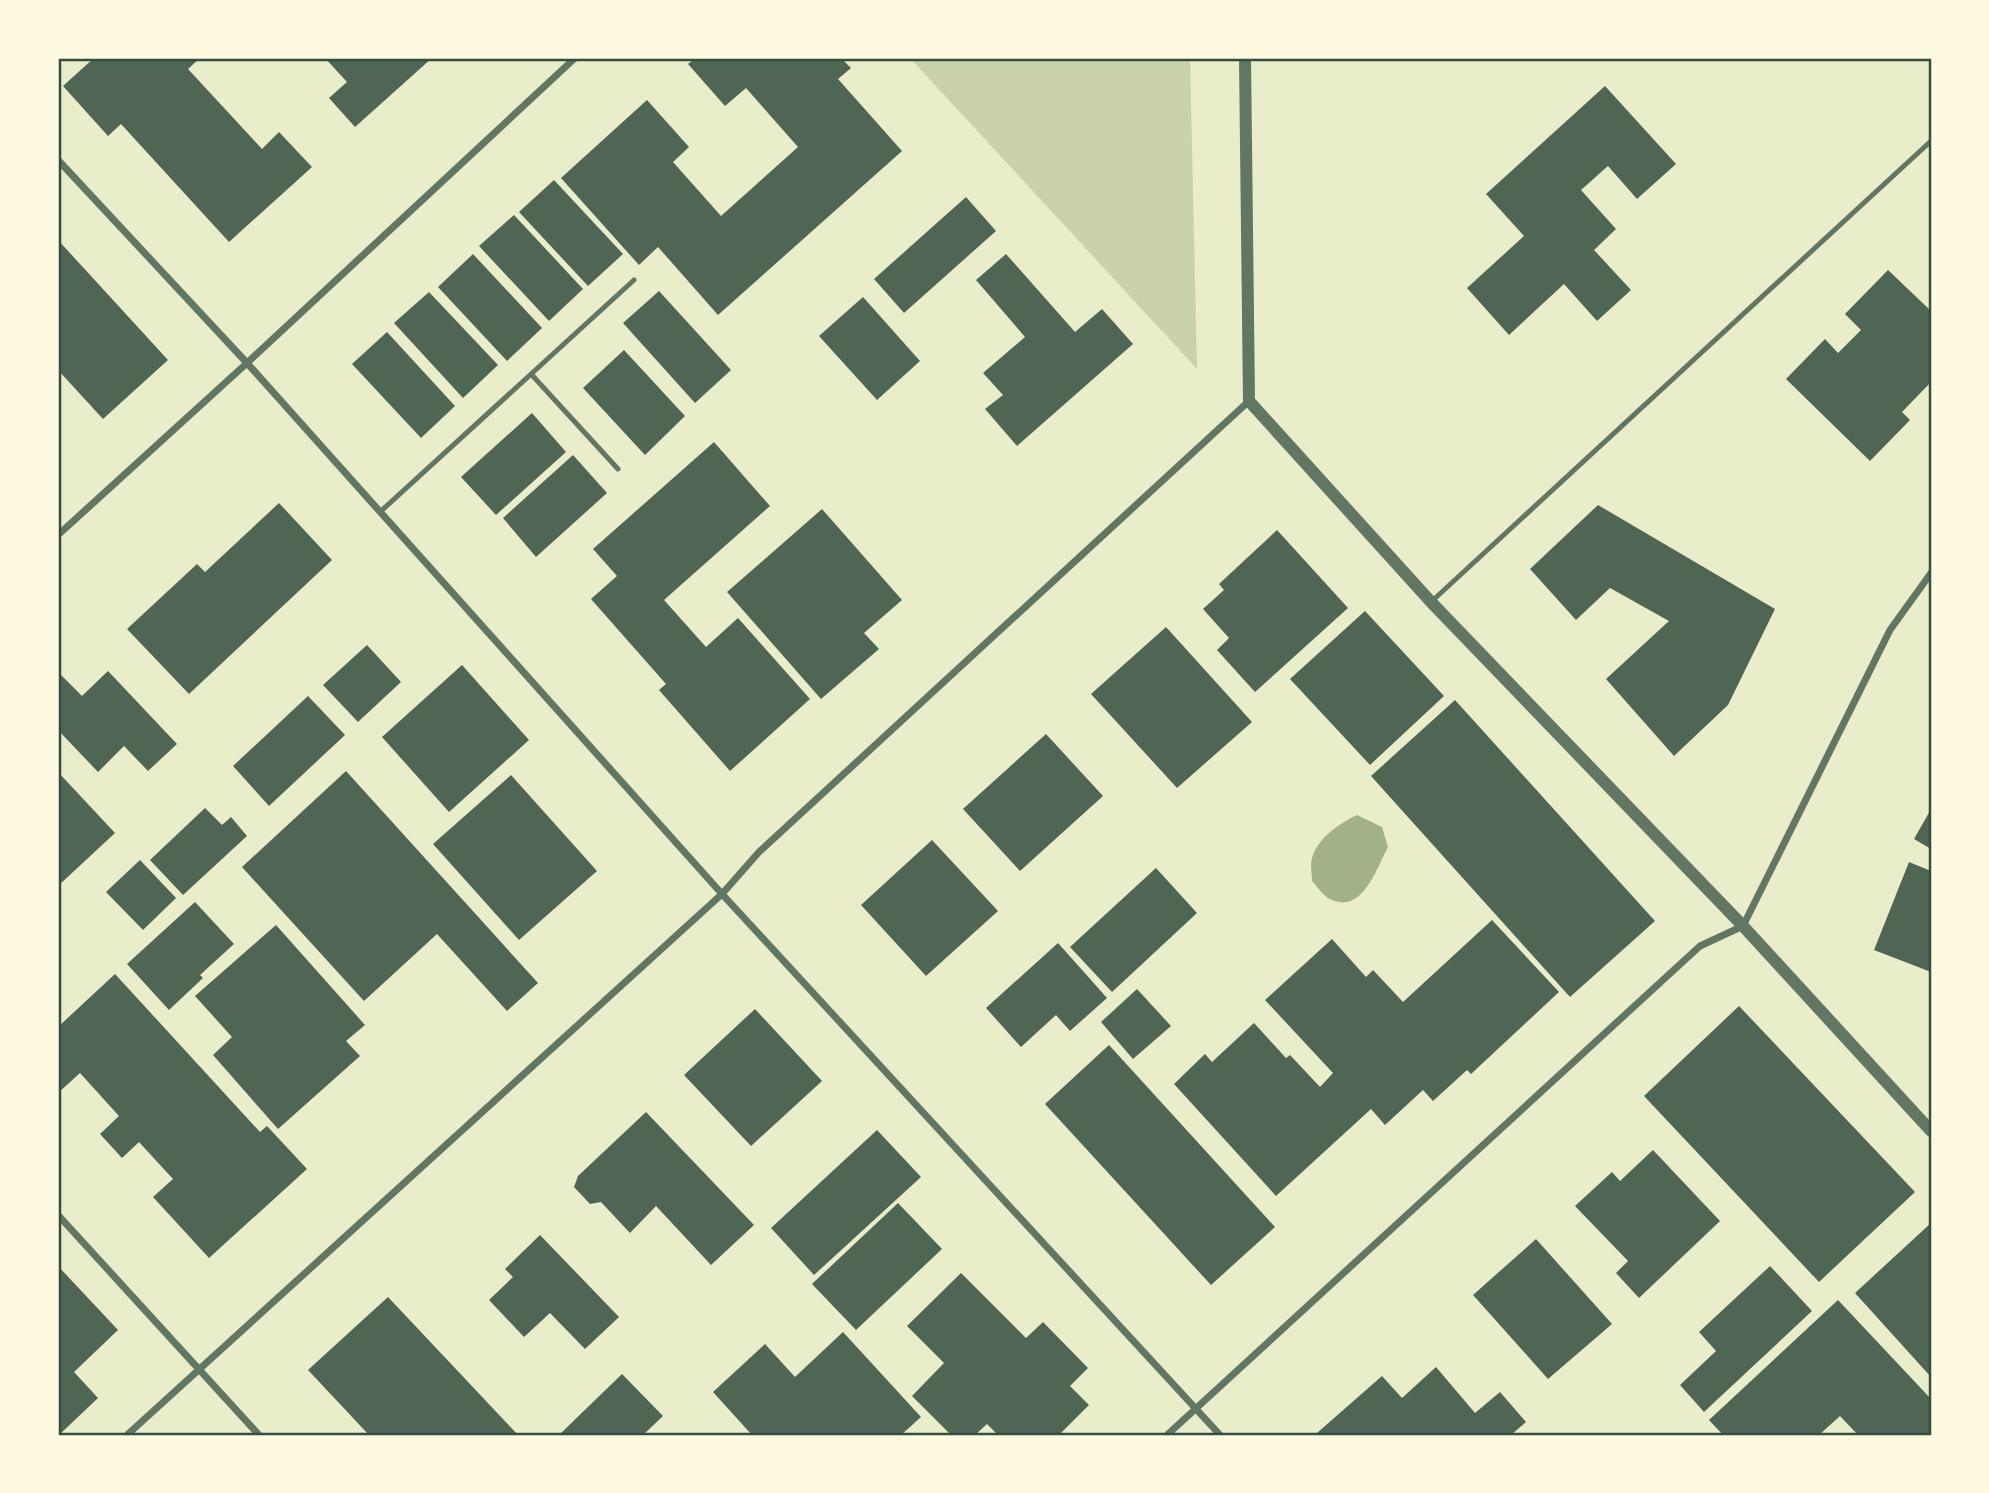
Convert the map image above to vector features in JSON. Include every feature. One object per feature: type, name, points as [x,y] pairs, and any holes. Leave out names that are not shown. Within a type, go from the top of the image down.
[{"type":"street","points":[[58,535],[575,58]]},
{"type":"street","points":[[1245,58],[1249,401],[1432,602],[1744,926],[1931,1131]]},
{"type":"street","points":[[58,160],[247,363],[722,894],[1220,1435]]},
{"type":"street","points":[[127,1435],[722,894],[759,852],[1249,401]]},
{"type":"street","points":[[1167,1435],[1700,946],[1744,926],[1890,630],[1931,573]]},
{"type":"street","points":[[58,1215],[258,1435]]},
{"type":"lane","points":[[1432,602],[1931,141]]},
{"type":"lane","points":[[380,512],[634,280]]},
{"type":"lane","points":[[531,374],[618,469]]},
{"type":"shaded area","points":[[910,58],[1190,58],[1197,369]]},
{"type":"shaded area","points":[[1357,815],[1382,827],[1388,847],[1366,888],[1350,901],[1340,902],[1328,898],[1312,881],[1311,864],[1321,841],[1335,828]]},
{"type":"building","points":[[94,58],[200,58],[188,69],[262,149],[279,132],[312,167],[229,242],[121,124],[108,136],[63,86]]},
{"type":"building","points":[[325,58],[432,58],[355,127],[329,98],[347,82]]},
{"type":"building","points":[[695,58],[841,58],[851,68],[838,79],[902,151],[718,315],[658,247],[639,265],[561,178],[647,100],[689,147],[673,162],[721,216],[798,147],[746,88],[725,106],[688,64]]},
{"type":"building","points":[[1605,86],[1676,164],[1637,199],[1608,166],[1581,190],[1616,229],[1594,250],[1631,290],[1597,321],[1564,284],[1509,335],[1467,288],[1524,236],[1486,194]]},
{"type":"building","points":[[554,180],[623,254],[588,286],[519,212]]},
{"type":"building","points":[[966,197],[996,231],[904,313],[874,279]]},
{"type":"building","points":[[514,215],[583,289],[549,321],[479,246]]},
{"type":"building","points":[[58,240],[168,360],[103,419],[58,370]]},
{"type":"building","points":[[473,254],[542,328],[507,361],[438,287]]},
{"type":"building","points":[[1006,254],[1075,332],[1102,309],[1133,344],[1017,446],[985,409],[1003,395],[983,373],[1025,337],[976,280]]},
{"type":"building","points":[[1888,270],[1931,311],[1931,382],[1902,412],[1910,420],[1870,461],[1786,379],[1825,339],[1838,353],[1861,330],[1845,314]]},
{"type":"building","points":[[659,291],[731,370],[695,403],[623,323]]},
{"type":"building","points":[[429,292],[498,365],[463,398],[394,323]]},
{"type":"building","points":[[863,297],[920,361],[877,400],[819,336]]},
{"type":"building","points":[[387,332],[455,406],[421,438],[352,364]]},
{"type":"building","points":[[624,350],[685,416],[645,455],[583,388]]},
{"type":"building","points":[[532,413],[566,452],[496,515],[461,477]]},
{"type":"building","points":[[714,442],[770,506],[664,600],[706,647],[738,618],[810,699],[730,771],[659,690],[666,684],[591,599],[617,576],[593,549]]},
{"type":"building","points":[[573,455],[607,493],[536,557],[503,518]]},
{"type":"building","points":[[279,503],[332,560],[189,694],[127,629],[197,564],[205,572]]},
{"type":"building","points":[[1598,505],[1775,609],[1728,705],[1674,756],[1606,679],[1669,621],[1610,588],[1576,620],[1530,569]]},
{"type":"building","points":[[822,509],[902,600],[864,633],[879,649],[821,699],[727,592]]},
{"type":"building","points":[[1277,530],[1348,608],[1255,692],[1217,650],[1229,638],[1203,609],[1224,590],[1219,584]]},
{"type":"building","points":[[1365,611],[1444,696],[1370,765],[1290,679]]},
{"type":"building","points":[[1166,627],[1252,722],[1177,788],[1091,694]]},
{"type":"building","points":[[367,645],[401,682],[358,722],[323,685]]},
{"type":"building","points":[[462,665],[529,740],[449,812],[382,737]]},
{"type":"building","points":[[108,671],[177,744],[148,771],[124,746],[98,772],[58,730],[58,677],[61,675],[82,696]]},
{"type":"building","points":[[308,696],[345,735],[269,806],[233,766]]},
{"type":"building","points":[[1455,700],[1655,921],[1570,997],[1371,776]]},
{"type":"building","points":[[1046,734],[1103,796],[1020,871],[963,809]]},
{"type":"building","points":[[346,771],[538,983],[507,1011],[437,934],[364,1001],[242,867]]},
{"type":"building","points":[[58,772],[115,833],[58,886]]},
{"type":"building","points":[[511,775],[597,871],[519,940],[433,844]]},
{"type":"building","points":[[205,808],[222,825],[231,817],[247,836],[183,895],[150,860]]},
{"type":"building","points":[[1931,809],[1931,849],[1914,839]]},
{"type":"building","points":[[932,840],[998,911],[926,976],[861,905]]},
{"type":"building","points":[[140,860],[176,898],[143,930],[106,892]]},
{"type":"building","points":[[1909,862],[1931,871],[1931,972],[1874,950]]},
{"type":"building","points":[[1156,868],[1197,913],[1112,992],[1070,947]]},
{"type":"building","points":[[195,902],[234,944],[200,975],[203,978],[169,1010],[127,964]]},
{"type":"building","points":[[1492,920],[1559,992],[1471,1074],[1467,1070],[1433,1101],[1423,1090],[1385,1125],[1371,1109],[1276,1196],[1174,1084],[1205,1054],[1212,1062],[1254,1023],[1286,1058],[1290,1055],[1320,1087],[1333,1073],[1265,1000],[1332,939],[1366,977],[1373,970],[1403,1002]]},
{"type":"building","points":[[276,925],[365,1025],[346,1041],[360,1056],[278,1129],[213,1055],[232,1037],[195,996]]},
{"type":"building","points":[[1058,943],[1107,998],[1070,1031],[1056,1015],[1021,1047],[986,1008]]},
{"type":"building","points":[[115,974],[260,1132],[267,1126],[307,1169],[209,1258],[153,1197],[173,1179],[139,1142],[122,1158],[100,1134],[119,1116],[80,1073],[58,1093],[58,1027]]},
{"type":"building","points":[[1137,989],[1171,1026],[1133,1059],[1101,1022]]},
{"type":"building","points":[[1739,1006],[1915,1192],[1819,1282],[1644,1096]]},
{"type":"building","points":[[755,1009],[822,1081],[751,1146],[684,1075]]},
{"type":"building","points":[[1109,1045],[1275,1227],[1211,1285],[1045,1104]]},
{"type":"building","points":[[646,1112],[754,1225],[711,1265],[656,1206],[630,1233],[601,1202],[590,1204],[574,1187],[578,1176]]},
{"type":"building","points":[[877,1130],[921,1177],[814,1275],[771,1228]]},
{"type":"building","points":[[1653,1150],[1720,1221],[1639,1298],[1616,1273],[1628,1261],[1575,1206],[1612,1172],[1620,1181]]},
{"type":"building","points":[[898,1203],[942,1249],[856,1330],[812,1284]]},
{"type":"building","points":[[1931,1223],[1931,1377],[1855,1293]]},
{"type":"building","points":[[540,1235],[619,1317],[585,1349],[550,1313],[524,1337],[489,1300],[513,1277],[505,1269]]},
{"type":"building","points":[[1536,1239],[1612,1324],[1548,1379],[1473,1295]]},
{"type":"building","points":[[58,1266],[118,1330],[74,1372],[98,1398],[59,1435]]},
{"type":"building","points":[[1770,1266],[1812,1311],[1704,1412],[1680,1385],[1716,1351],[1699,1332]]},
{"type":"building","points":[[961,1273],[1026,1338],[1043,1322],[1088,1368],[1070,1386],[1089,1405],[1059,1435],[998,1435],[987,1424],[975,1435],[951,1435],[912,1396],[944,1363],[907,1326]]},
{"type":"building","points":[[388,1297],[518,1435],[369,1435],[308,1370]]},
{"type":"building","points":[[1838,1300],[1931,1399],[1931,1435],[1858,1435],[1840,1416],[1819,1435],[1723,1435],[1709,1420]]},
{"type":"building","points":[[843,1332],[921,1417],[901,1435],[752,1435],[713,1392],[765,1344],[795,1377]]},
{"type":"building","points":[[1436,1367],[1475,1413],[1500,1392],[1526,1422],[1511,1435],[1317,1433],[1382,1376],[1402,1398]]},
{"type":"building","points":[[622,1374],[663,1416],[643,1435],[559,1435]]}]
